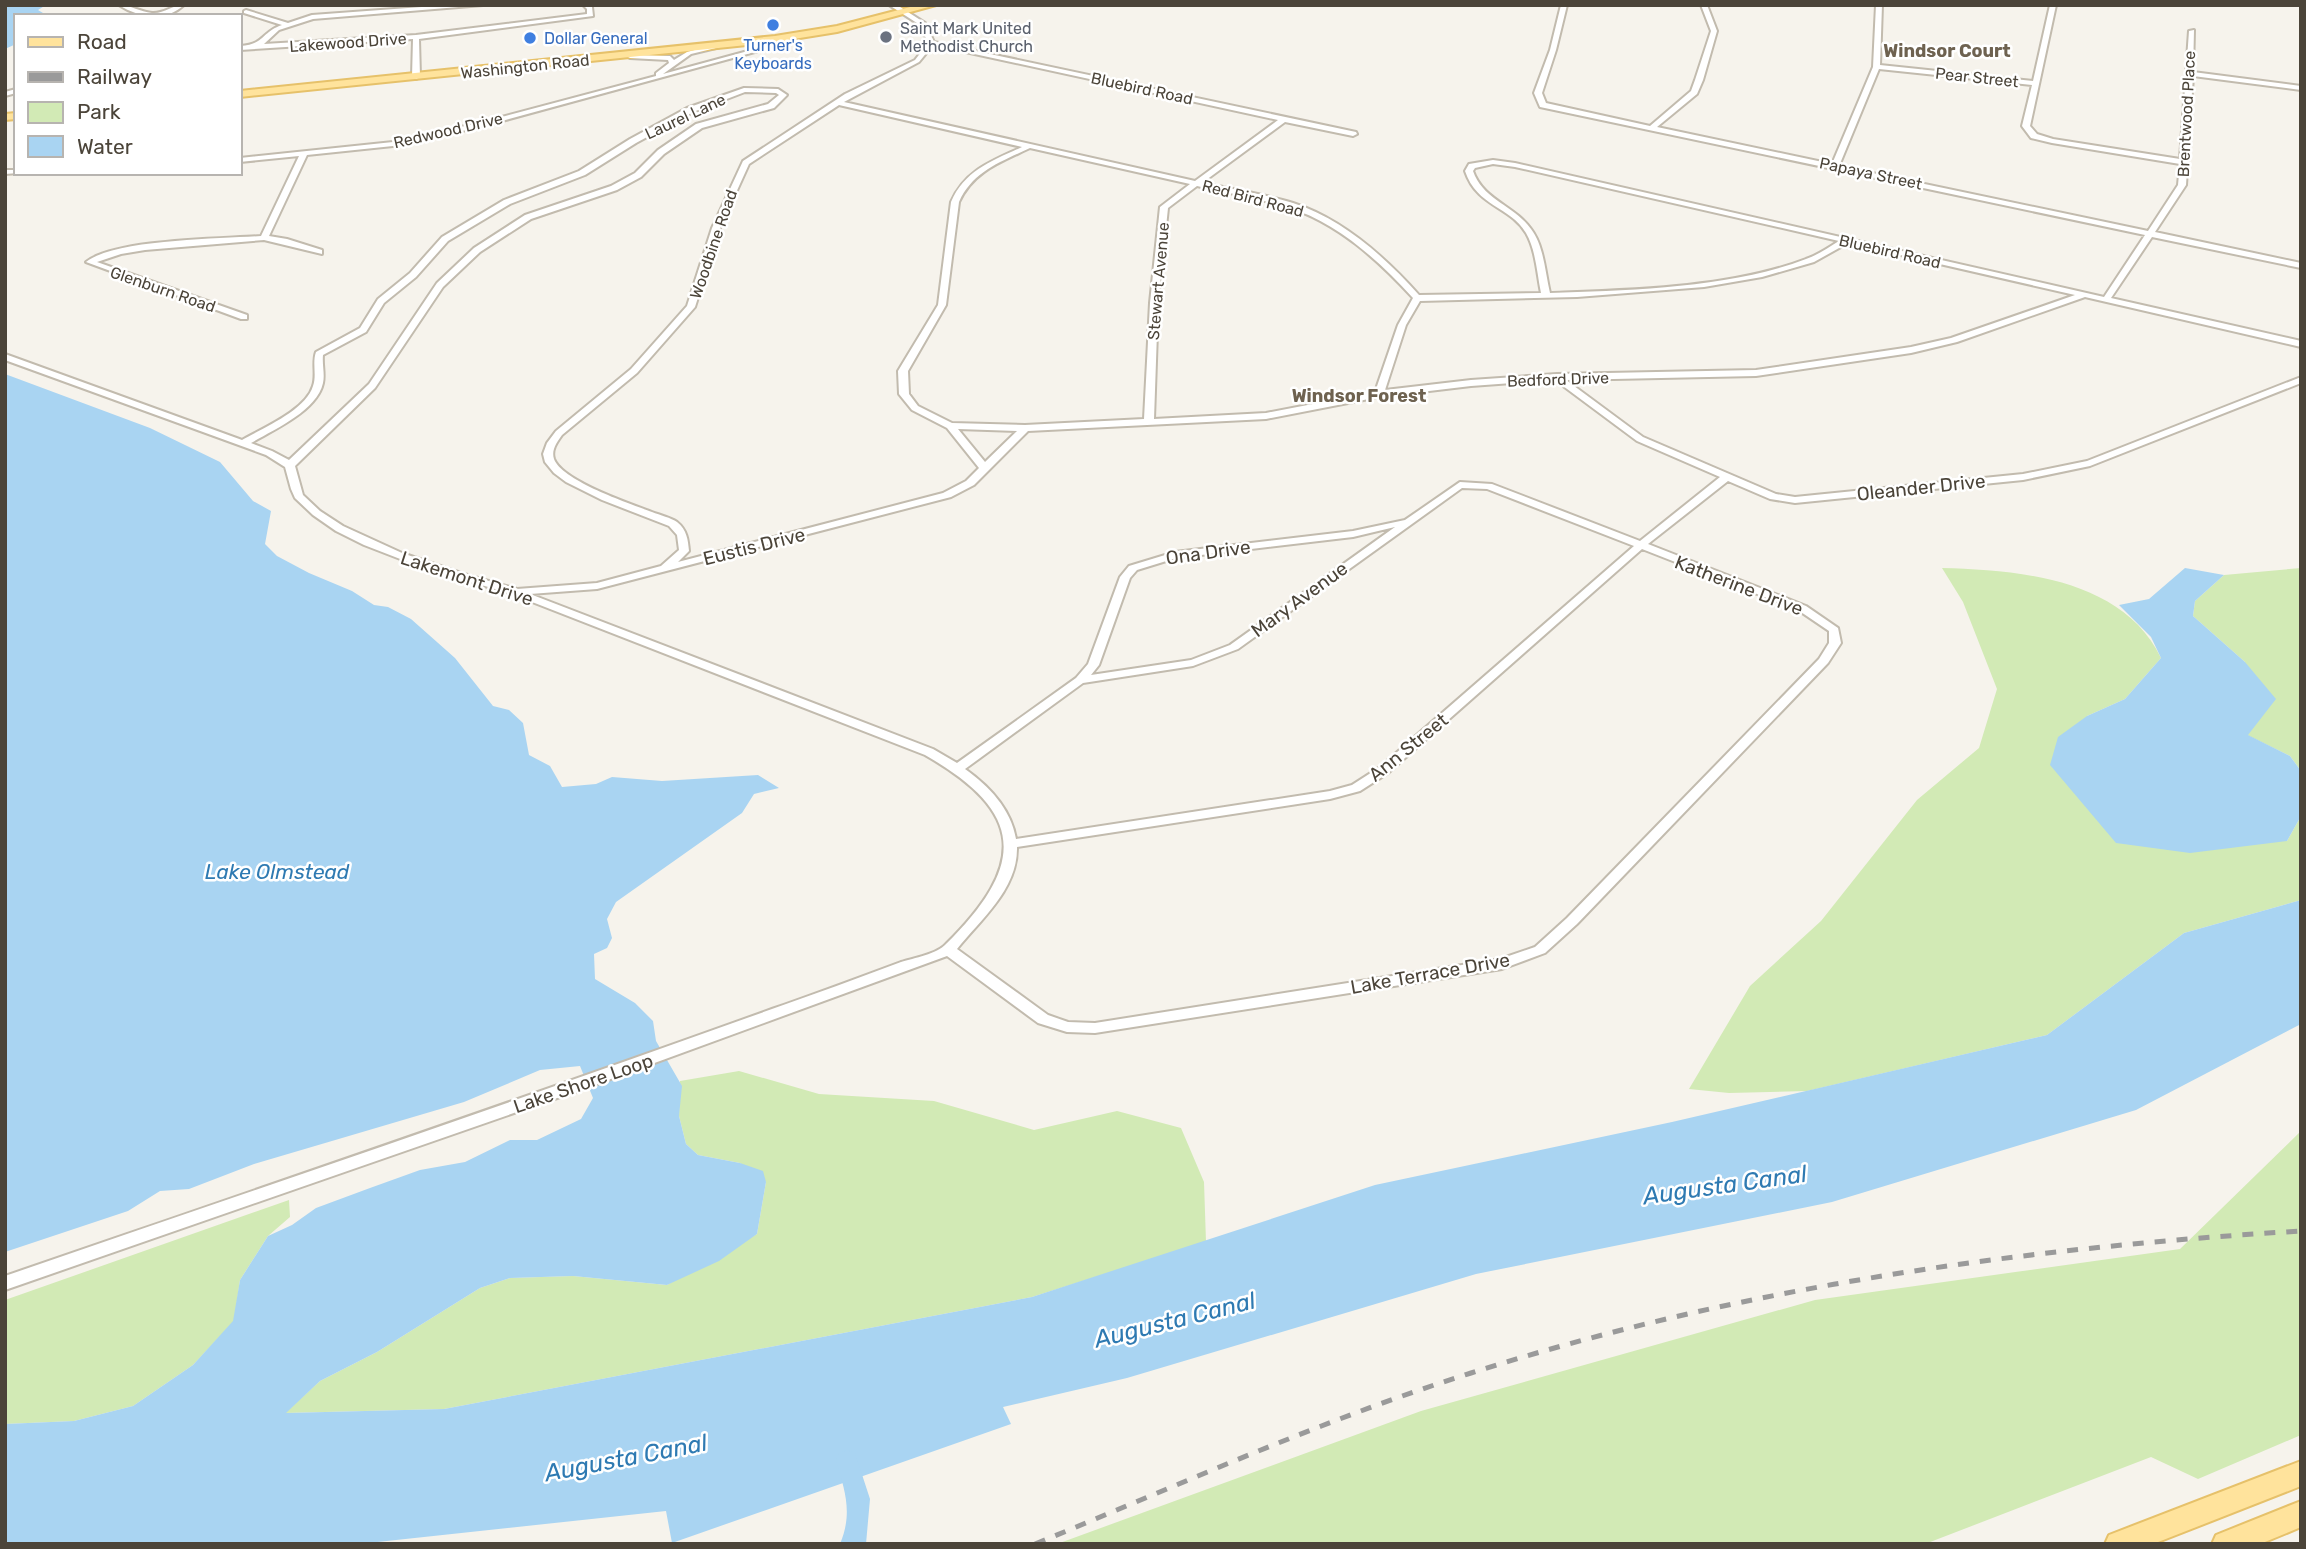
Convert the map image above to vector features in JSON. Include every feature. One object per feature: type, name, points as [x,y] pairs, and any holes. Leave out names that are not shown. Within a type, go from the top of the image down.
[{"type":"main road","name":"Washington Road","points":[[242,94],[718,46],[837,29],[932,5]]},
{"type":"main road","points":[[2119,1544],[2301,1473]]},
{"type":"main road","points":[[2226,1544],[2301,1514]]},
{"type":"street","points":[[121,5],[144,14]]},
{"type":"street","points":[[257,47],[285,24],[312,17],[480,5]]},
{"type":"street","points":[[416,37],[590,16],[590,8],[586,5]]},
{"type":"street","points":[[892,5],[908,12],[923,24],[931,43]]},
{"type":"street","name":"Papaya Street","points":[[1564,5],[1553,50],[1538,93],[1544,105],[2301,266]]},
{"type":"street","points":[[1653,127],[1694,92],[1714,32],[1704,5]]},
{"type":"street","points":[[1835,166],[1876,67],[1878,6],[1868,5]]},
{"type":"street","points":[[2053,5],[2026,127],[2034,135],[2184,162]]},
{"type":"street","points":[[246,12],[285,24]]},
{"type":"street","name":"Brentwood Place","points":[[2106,300],[2182,185],[2192,31]]},
{"type":"street","name":"Lakewood Drive","points":[[242,48],[416,37],[416,77]]},
{"type":"street","name":"Woodbine Road","points":[[665,568],[684,551],[682,534],[673,524],[586,489],[557,473],[549,461],[550,445],[559,433],[634,372],[691,307],[716,228],[746,163],[839,103],[917,61],[931,43]]},
{"type":"street","name":"Bluebird Road","points":[[931,43],[1353,134]]},
{"type":"street","name":"Redwood Drive","points":[[652,78],[689,53],[718,46]]},
{"type":"street","name":"Redwood Drive","points":[[242,160],[393,144],[759,50]]},
{"type":"street","points":[[617,56],[661,56],[670,58],[672,62]]},
{"type":"street","name":"Pear Street","points":[[1876,67],[2036,83]]},
{"type":"street","points":[[2188,73],[2301,88]]},
{"type":"street","name":"Laurel Lane","points":[[243,443],[290,416],[313,397],[320,379],[317,362],[319,354],[363,330],[381,301],[456,231],[514,198],[582,173],[690,110],[744,90],[778,91],[783,95],[771,106],[699,126],[677,139],[638,175],[528,217],[477,250],[440,285],[372,386],[290,465]]},
{"type":"street","name":"Red Bird Road","points":[[839,103],[1290,205],[1329,221],[1362,243],[1417,299]]},
{"type":"street","name":"Stewart Avenue","points":[[1149,420],[1154,303],[1164,207],[1199,184],[1285,118]]},
{"type":"street","points":[[984,467],[950,426],[915,408],[904,394],[903,371],[942,305],[959,188],[974,171],[1029,146]]},
{"type":"street","points":[[304,154],[264,238],[284,241],[319,253]]},
{"type":"street","name":"Bluebird Road","points":[[1546,294],[1529,231],[1477,190],[1471,181],[1469,171],[1480,163],[1515,166],[2301,344]]},
{"type":"street","name":"Glenburn Road","points":[[244,317],[90,262],[97,256],[122,251],[264,238]]},
{"type":"street","points":[[1379,394],[1402,325],[1417,299],[1667,288],[1725,281],[1816,259],[1846,241]]},
{"type":"street","name":"Bedford Drive","points":[[1025,428],[1266,415],[1379,394],[1557,377],[1756,373],[1826,364],[1954,340],[2083,295]]},
{"type":"street","points":[[5,357],[243,443],[290,465]]},
{"type":"street","name":"Oleander Drive","points":[[1557,377],[1640,439],[1774,497],[1795,500],[2023,477],[2090,463],[2301,380]]},
{"type":"street","points":[[950,426],[1025,428]]},
{"type":"street","name":"Eustis Drive","points":[[513,591],[597,586],[947,495],[970,483],[1025,428]]},
{"type":"street","name":"Lakemont Drive","points":[[290,465],[298,495],[327,521],[391,553],[459,577],[513,591],[929,752],[958,768]]},
{"type":"street","name":"Ann Street","points":[[1010,844],[1215,814],[1330,795],[1356,788],[1384,770],[1640,546],[1726,478]]},
{"type":"street","name":"Mary Avenue","points":[[958,768],[1080,680],[1182,665],[1234,647],[1460,485],[1488,486],[1640,546]]},
{"type":"street","name":"Ona Drive","points":[[1080,680],[1093,665],[1125,577],[1133,568],[1175,555],[1353,534],[1408,521]]},
{"type":"street","name":"Katherine Drive","points":[[1640,546],[1802,608],[1834,630]]},
{"type":"street","points":[[564,611],[561,604],[564,597],[597,586]]},
{"type":"street","name":"Lake Terrace Drive","points":[[949,950],[1044,1020],[1067,1027],[1095,1028],[1502,964],[1540,950],[1572,921],[1824,661],[1835,643],[1834,630]]},
{"type":"street","name":"Lake Shore Loop","points":[[5,1283],[681,1049],[949,950],[981,913],[1005,876],[1010,844],[1005,818],[993,799],[958,768]]},
{"type":"green space","points":[[1942,568],[2004,572],[2066,584],[2096,595],[2122,611],[2144,632],[2161,658],[2125,699],[2087,716],[2287,841],[2301,816],[2301,900],[2184,933],[2047,1035],[1807,1091],[1729,1093],[1689,1089],[1750,986],[1821,921],[1917,800],[1979,748],[1997,689],[1963,602]]},
{"type":"green space","points":[[2301,568],[2301,771],[2290,756],[2247,735],[2245,662],[2193,616],[2195,601],[2224,575]]},
{"type":"green space","points":[[739,1071],[819,1094],[934,1101],[1034,1130],[1117,1111],[1181,1128],[1204,1182],[1206,1242],[1032,1297],[444,1409],[285,1413],[320,1381],[377,1352],[480,1288],[510,1278],[573,1276],[667,1285],[757,1234],[766,1182],[740,1163],[698,1155],[686,1144],[679,1116],[680,1081]]},
{"type":"green space","points":[[2301,1131],[2301,1435],[2198,1479],[2151,1457],[1925,1544],[1057,1544],[1421,1411],[1815,1300],[2180,1249]]},
{"type":"green space","points":[[289,1200],[290,1217],[268,1236],[240,1280],[234,1321],[193,1365],[133,1406],[74,1421],[5,1424],[5,1300]]},
{"type":"water","points":[[5,5],[46,5],[38,10],[45,14],[14,14],[14,45],[5,49]]},
{"type":"water","name":"Lake Olmstead","points":[[5,374],[150,428],[220,462],[253,501],[271,511],[265,544],[277,556],[352,591],[374,605],[388,607],[411,619],[455,658],[493,706],[509,710],[523,723],[529,755],[550,766],[562,787],[596,784],[612,777],[662,781],[758,775],[779,788],[754,794],[742,813],[616,902],[607,919],[612,938],[607,948],[594,954],[595,979],[635,1003],[653,1021],[656,1041],[682,1086],[679,1116],[686,1144],[698,1155],[740,1163],[763,1171],[766,1182],[757,1234],[719,1261],[667,1285],[573,1276],[510,1278],[480,1288],[377,1352],[320,1381],[286,1413],[444,1409],[1032,1297],[1375,1185],[1672,1122],[2047,1035],[2184,933],[2301,900],[2301,1024],[2136,1110],[1832,1202],[1476,1274],[1127,1378],[1003,1407],[1011,1424],[672,1543],[666,1511],[359,1544],[5,1544],[5,1424],[74,1421],[133,1406],[193,1365],[233,1321],[240,1280],[268,1236],[292,1225],[316,1208],[420,1170],[465,1162],[510,1140],[537,1140],[581,1119],[593,1098],[580,1066],[540,1070],[464,1102],[254,1164],[189,1189],[160,1191],[128,1211],[5,1252]]},
{"type":"water","points":[[2185,568],[2224,575],[2195,601],[2193,616],[2245,662],[2276,699],[2248,735],[2290,756],[2301,771],[2301,816],[2287,841],[2190,853],[2116,843],[2050,765],[2058,737],[2087,716],[2125,699],[2161,658],[2151,637],[2119,605],[2149,599]]},
{"type":"waterway","points":[[847,1460],[859,1499],[856,1540],[851,1544]]},
{"type":"railway","points":[[1035,1544],[1251,1454],[1415,1391],[1573,1343],[1675,1317],[1882,1276],[1986,1261],[2090,1248],[2301,1231]]},
{"type":"place","name":"Turner's Keyboards","points":[[773,25]]},
{"type":"place","name":"Saint Mark United Methodist Church","points":[[886,37]]},
{"type":"place","name":"Dollar General","points":[[530,38]]},
{"type":"district","name":"Windsor Court","points":[[1947,51]]},
{"type":"district","name":"Windsor Forest","points":[[1359,396]]},
{"type":"water label","name":"Augusta Canal","points":[[1725,1185]]},
{"type":"water label","name":"Augusta Canal","points":[[1175,1320]]},
{"type":"water label","name":"Augusta Canal","points":[[626,1458]]}]
